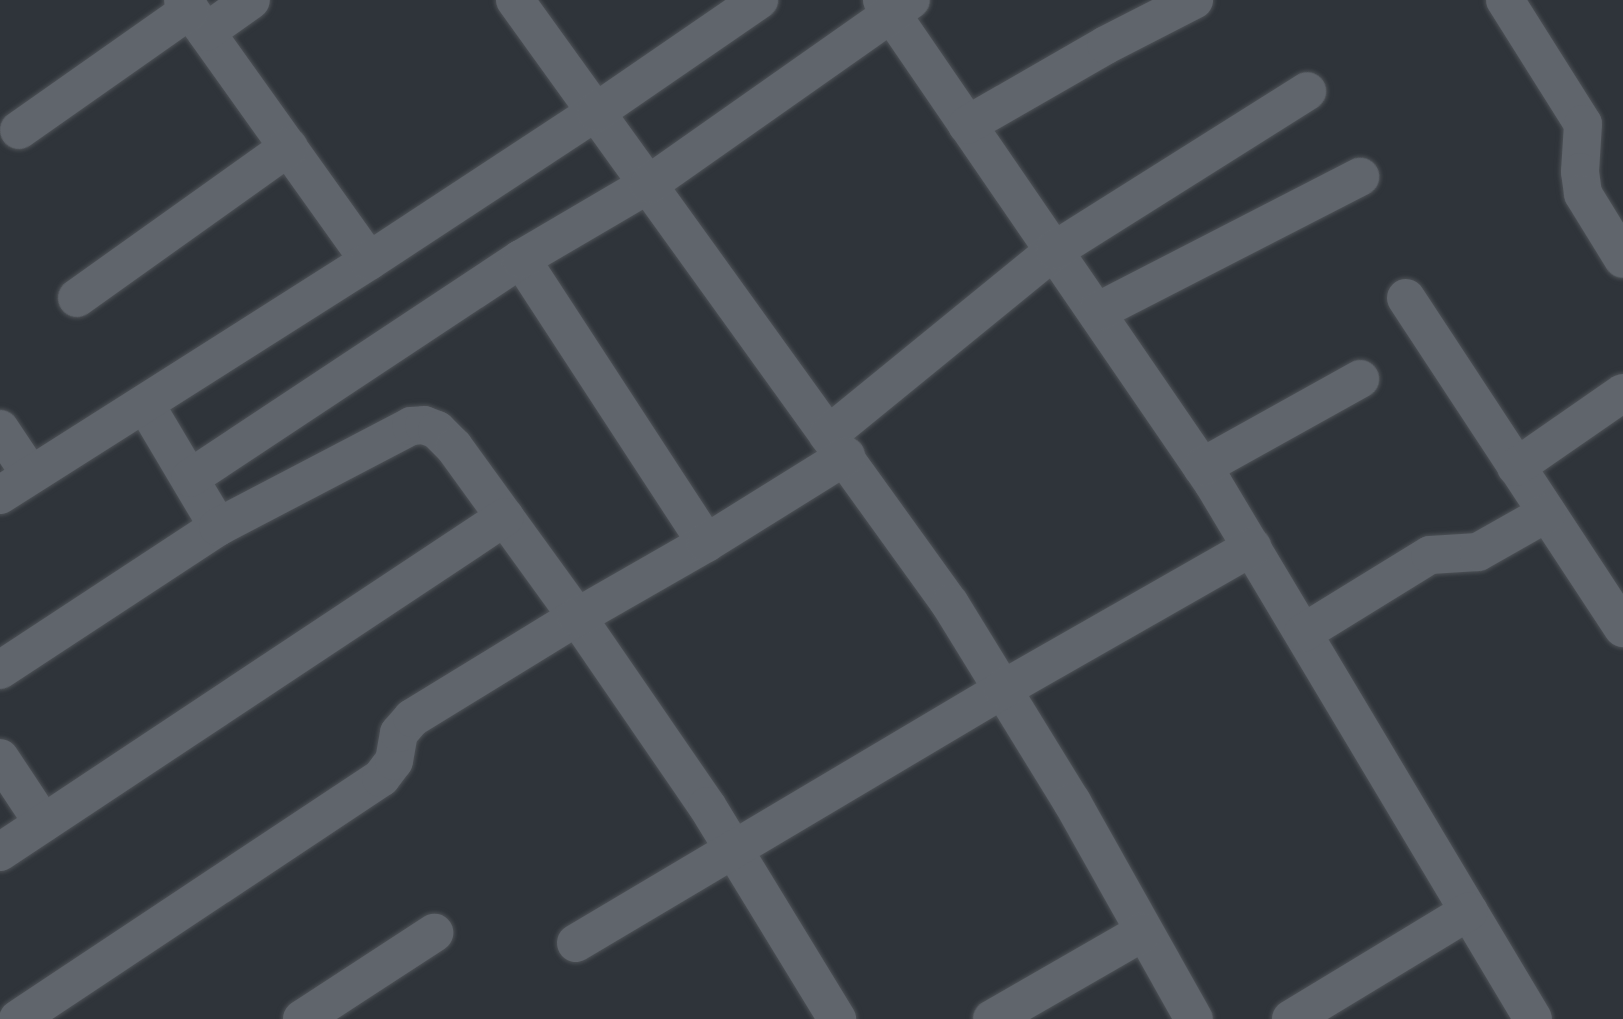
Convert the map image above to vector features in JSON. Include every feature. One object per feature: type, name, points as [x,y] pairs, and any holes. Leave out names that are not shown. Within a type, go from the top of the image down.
[{"type":"street","points":[[19,130],[193,14],[251,0]]},
{"type":"street","points":[[967,125],[1106,45],[1194,0]]},
{"type":"street","points":[[1505,0],[1583,124],[1580,172],[1583,194],[1623,259]]},
{"type":"street","points":[[0,429],[15,484],[369,261],[596,112],[757,1]]},
{"type":"street","points":[[524,3],[596,112],[950,604],[1072,802],[1194,1019]]},
{"type":"street","points":[[190,478],[522,259],[649,184],[894,5],[967,125],[1202,467],[1533,1019]]},
{"type":"street","points":[[193,14],[369,261]]},
{"type":"street","points":[[18,1019],[381,778],[394,761],[404,724],[577,617],[706,543],[837,445],[1055,250],[1307,91]]},
{"type":"street","points":[[77,298],[289,147]]},
{"type":"street","points":[[1097,312],[1360,177]]},
{"type":"street","points":[[522,259],[706,543]]},
{"type":"street","points":[[1406,298],[1623,628]]},
{"type":"street","points":[[1202,467],[1360,379]]},
{"type":"street","points":[[1516,467],[1623,393]]},
{"type":"street","points":[[145,404],[218,527]]},
{"type":"street","points":[[0,670],[218,527],[411,426],[424,425],[438,430],[454,447],[577,617],[707,806],[837,1019]]},
{"type":"street","points":[[1303,633],[1430,555],[1478,552],[1547,513]]},
{"type":"street","points":[[0,852],[505,517]]},
{"type":"street","points":[[576,943],[1003,689],[1252,547]]},
{"type":"street","points":[[0,758],[43,823]]},
{"type":"street","points":[[1291,1019],[1469,911]]},
{"type":"street","points":[[992,1019],[1143,932]]},
{"type":"street","points":[[302,1019],[434,933]]}]
